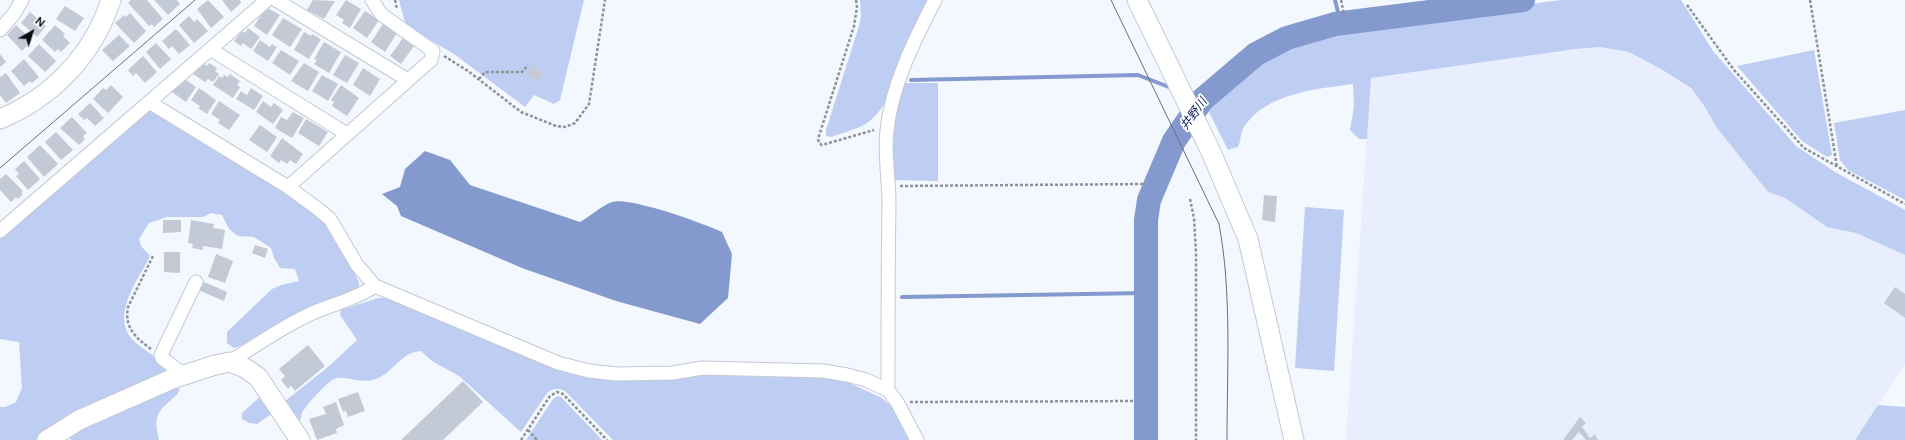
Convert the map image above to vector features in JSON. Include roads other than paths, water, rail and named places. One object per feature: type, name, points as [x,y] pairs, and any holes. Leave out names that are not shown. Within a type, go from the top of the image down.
[{"type":"street","points":[[0,30],[22,0]]},
{"type":"street","points":[[0,120],[18,112],[37,100],[67,75],[101,26],[111,0]]},
{"type":"street","points":[[0,231],[267,0]]},
{"type":"street","points":[[276,0],[408,80]]},
{"type":"street","points":[[288,187],[431,60],[433,51],[381,14],[372,0]]},
{"type":"street","points":[[888,390],[889,186],[887,131],[891,108],[903,69],[914,42],[935,0]]},
{"type":"street","points":[[1137,0],[1211,152],[1248,239],[1294,440]]},
{"type":"street","points":[[210,49],[347,134]]},
{"type":"street","points":[[149,102],[288,187],[330,219],[357,265],[375,286],[558,363],[589,371],[648,375],[702,368],[824,370],[866,380],[888,390],[897,402],[917,440]]},
{"type":"street","points":[[184,375],[162,358],[161,355],[196,282]]},
{"type":"street","points":[[47,440],[79,420],[184,375],[230,362],[252,347],[305,316],[362,295],[375,286]]},
{"type":"street","points":[[230,362],[245,368],[258,377],[300,440]]},
{"type":"waterway","points":[[1335,0],[1341,24]]},
{"type":"waterway","points":[[1454,0],[1455,8]]},
{"type":"waterway","name":"井野川","points":[[1146,440],[1146,220],[1149,200],[1174,141],[1202,100],[1256,54],[1287,38],[1335,24],[1523,0]]},
{"type":"waterway","points":[[911,80],[1138,75],[1174,89]]},
{"type":"waterway","points":[[1191,96],[1202,100]]},
{"type":"waterway","points":[[902,297],[1146,293]]},
{"type":"tram line","points":[[0,168],[195,0]]},
{"type":"tram line","points":[[1111,0],[1219,224],[1226,277],[1228,332],[1227,440]]}]
